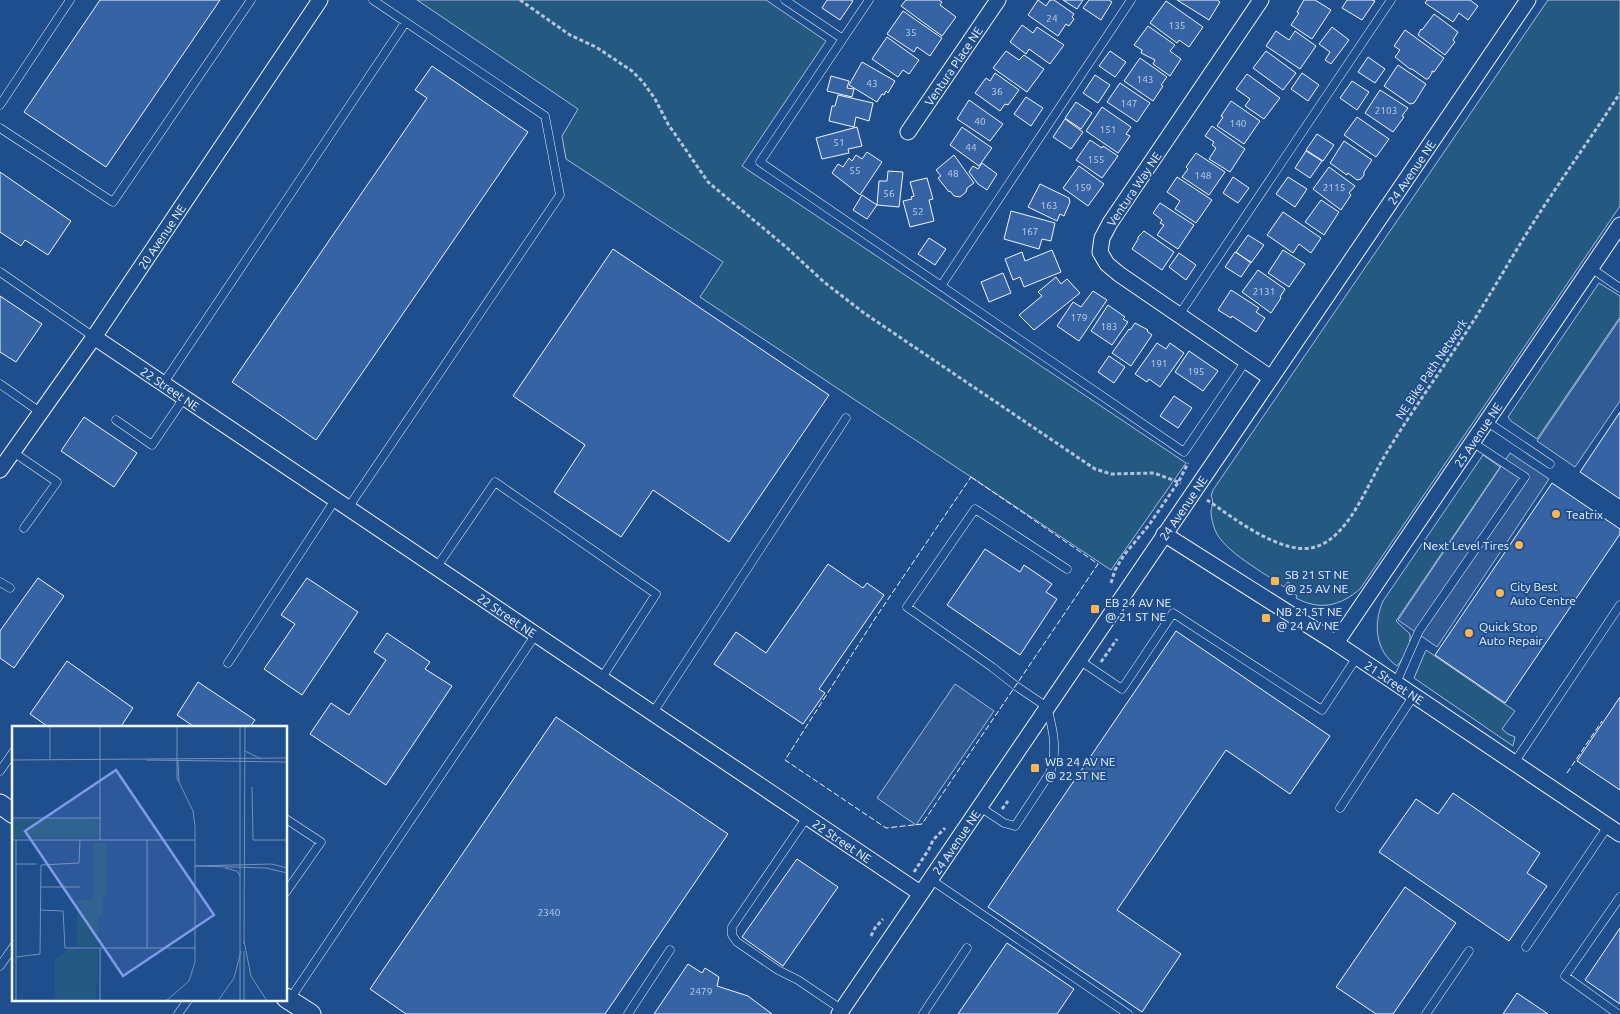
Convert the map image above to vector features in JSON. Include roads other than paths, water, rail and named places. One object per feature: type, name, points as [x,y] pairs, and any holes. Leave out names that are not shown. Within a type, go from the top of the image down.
[{"type":"street","name":"20 Avenue NE","points":[[0,470],[94,337],[320,0]]},
{"type":"street","name":"Ventura Place NE","points":[[908,132],[998,0]]},
{"type":"street","name":"Ventura Way NE","points":[[1261,0],[1115,215],[1102,238],[1100,252],[1106,264],[1271,378]]},
{"type":"street","name":"24 Avenue NE","points":[[843,1013],[930,879],[1528,0]]},
{"type":"street","name":"25 Avenue NE","points":[[1336,643],[1619,229]]},
{"type":"street","name":"22 Street NE","points":[[94,337],[920,894]]},
{"type":"street","name":"21 Street NE","points":[[1164,534],[1336,643],[1614,830]]},
{"type":"street","points":[[0,804],[12,813]]},
{"type":"street","points":[[288,999],[311,1014]]},
{"type":"lane","points":[[0,105],[70,0]]},
{"type":"lane","points":[[0,128],[113,202],[251,0]]},
{"type":"lane","points":[[228,662],[560,195],[545,116],[373,0]]},
{"type":"lane","points":[[785,0],[843,39]]},
{"type":"lane","points":[[869,0],[760,162],[1184,452],[1246,361]]},
{"type":"lane","points":[[941,286],[1131,0]]},
{"type":"lane","points":[[1179,315],[1391,0]]},
{"type":"lane","points":[[164,384],[405,22]]},
{"type":"lane","points":[[1591,268],[1620,288]]},
{"type":"lane","points":[[0,272],[94,337]]},
{"type":"lane","points":[[0,384],[40,412]]},
{"type":"lane","points":[[116,420],[152,445],[184,398]]},
{"type":"lane","points":[[652,714],[846,418]]},
{"type":"lane","points":[[1486,421],[1550,464]]},
{"type":"lane","points":[[1396,684],[1419,631],[1525,477],[1472,442]]},
{"type":"lane","points":[[13,452],[57,482],[24,528]]},
{"type":"lane","points":[[436,568],[496,482],[656,594],[601,679]]},
{"type":"lane","points":[[980,807],[1004,823],[1015,826],[1050,773],[1053,764],[1054,732],[1047,707],[907,608],[975,509],[1067,569]]},
{"type":"lane","points":[[0,582],[10,588]]},
{"type":"lane","points":[[1514,763],[1620,605]]},
{"type":"lane","points":[[1079,660],[1122,689],[1173,613],[1322,710],[1357,657]]},
{"type":"lane","points":[[288,999],[536,634]]},
{"type":"lane","points":[[1340,808],[1414,696]]},
{"type":"lane","points":[[0,771],[12,754]]},
{"type":"lane","points":[[807,817],[732,927],[732,935],[737,942],[778,970],[798,980],[843,1013]]},
{"type":"lane","points":[[288,820],[321,842],[288,889]]},
{"type":"lane","points":[[1526,947],[1614,830]]},
{"type":"lane","points":[[930,879],[1128,1014]]},
{"type":"lane","points":[[1618,1014],[1565,976],[1620,897]]},
{"type":"lane","points":[[923,1014],[967,948]]},
{"type":"lane","points":[[0,966],[12,949]]},
{"type":"lane","points":[[628,1014],[670,950]]},
{"type":"lane","points":[[1426,1014],[1469,951]]},
{"type":"lane","points":[[178,1014],[187,1002]]},
{"type":"place","name":"Teatrix","points":[[1556,514]]},
{"type":"place","name":"Next Level Tires","points":[[1519,545]]},
{"type":"place","name":"SB 21 ST NE @ 25 AV NE","points":[[1275,581]]},
{"type":"place","name":"City Best Auto Centre","points":[[1500,593]]},
{"type":"place","name":"EB 24 AV NE @ 21 ST NE","points":[[1095,609]]},
{"type":"place","name":"NB 21 ST NE @ 24 AV NE","points":[[1266,618]]},
{"type":"place","name":"Quick Stop Auto Repair","points":[[1469,633]]},
{"type":"place","name":"WB 24 AV NE @ 22 ST NE","points":[[1035,768]]}]
